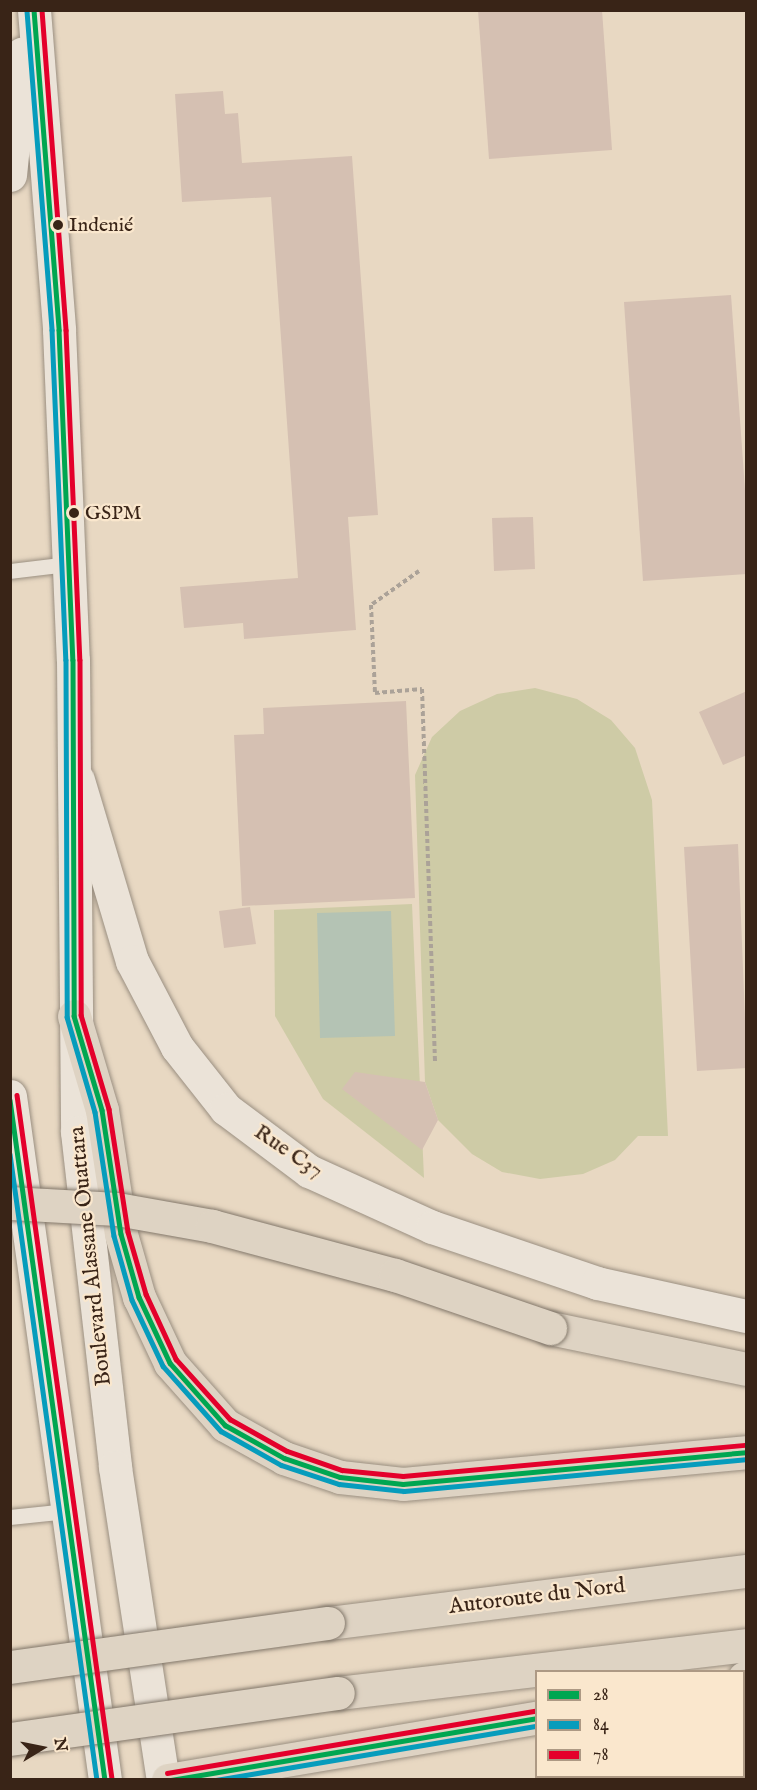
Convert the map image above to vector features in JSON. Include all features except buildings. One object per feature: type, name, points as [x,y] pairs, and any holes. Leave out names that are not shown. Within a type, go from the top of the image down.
[{"type":"highway","points":[[74,1016],[102,1110],[122,1234],[139,1297],[170,1363],[225,1425],[284,1458],[340,1478],[403,1484],[747,1452]]},
{"type":"highway","points":[[10,1203],[117,1209],[212,1226],[395,1275],[550,1328],[747,1369]]},
{"type":"highway","name":"Autoroute du Nord","points":[[10,1667],[328,1623],[747,1571]]},
{"type":"highway","points":[[538,1670],[747,1645]]},
{"type":"highway","points":[[10,1739],[338,1694],[535,1670]]},
{"type":"highway","points":[[168,1779],[346,1753],[535,1718]]},
{"type":"main road","points":[[10,175],[27,10]]},
{"type":"main road","name":"Boulevard Alassane Ouattara","points":[[34,10],[59,330],[68,564],[74,766],[74,1016],[77,1132],[88,1255],[115,1467],[163,1779]]},
{"type":"main road","name":"Rue C37","points":[[74,766],[132,962],[177,1047],[226,1109],[309,1170],[432,1227],[597,1282],[747,1316]]},
{"type":"main road","points":[[10,1096],[105,1779]]},
{"type":"lane","points":[[10,571],[68,564]]},
{"type":"lane","points":[[10,1517],[67,1511]]},
{"type":"path","points":[[419,571],[371,605],[375,693],[422,689],[435,1063]]},
{"type":"shaded area","points":[[535,688],[577,699],[611,720],[635,748],[652,800],[668,1136],[638,1136],[615,1160],[583,1174],[540,1179],[502,1172],[472,1154],[438,1120],[425,1082],[415,775],[432,737],[460,711],[497,694]]},
{"type":"shaded area","points":[[412,904],[424,1178],[323,1099],[275,1016],[274,910]]},
{"type":"shaded area","points":[[391,911],[395,1036],[320,1038],[317,913]]},
{"type":"transit line","name":"28","points":[[34,10],[59,330],[73,660],[74,1016],[102,1110],[121,1234],[139,1297],[170,1363],[225,1425],[284,1458],[340,1477],[403,1484],[746,1452]]},
{"type":"transit line","name":"78","points":[[42,10],[66,330],[80,660],[81,1015],[109,1109],[128,1232],[146,1294],[176,1359],[230,1419],[287,1451],[342,1470],[403,1476],[745,1445]]},
{"type":"transit line","name":"84","points":[[27,11],[52,330],[66,660],[67,1017],[95,1112],[114,1236],[132,1300],[163,1366],[221,1431],[281,1465],[339,1484],[404,1491],[746,1459]]},
{"type":"transit line","name":"78","points":[[17,1095],[112,1779]]},
{"type":"transit line","name":"28","points":[[10,1100],[105,1780]]},
{"type":"transit line","name":"84","points":[[10,1154],[97,1780]]},
{"type":"transit line","name":"78","points":[[167,1773],[535,1711]]},
{"type":"transit line","name":"28","points":[[171,1780],[535,1718]]},
{"type":"transit line","name":"84","points":[[216,1780],[535,1726]]},
{"type":"place","name":"Indenié","points":[[58,225]]},
{"type":"place","name":"GSPM","points":[[74,513]]}]
